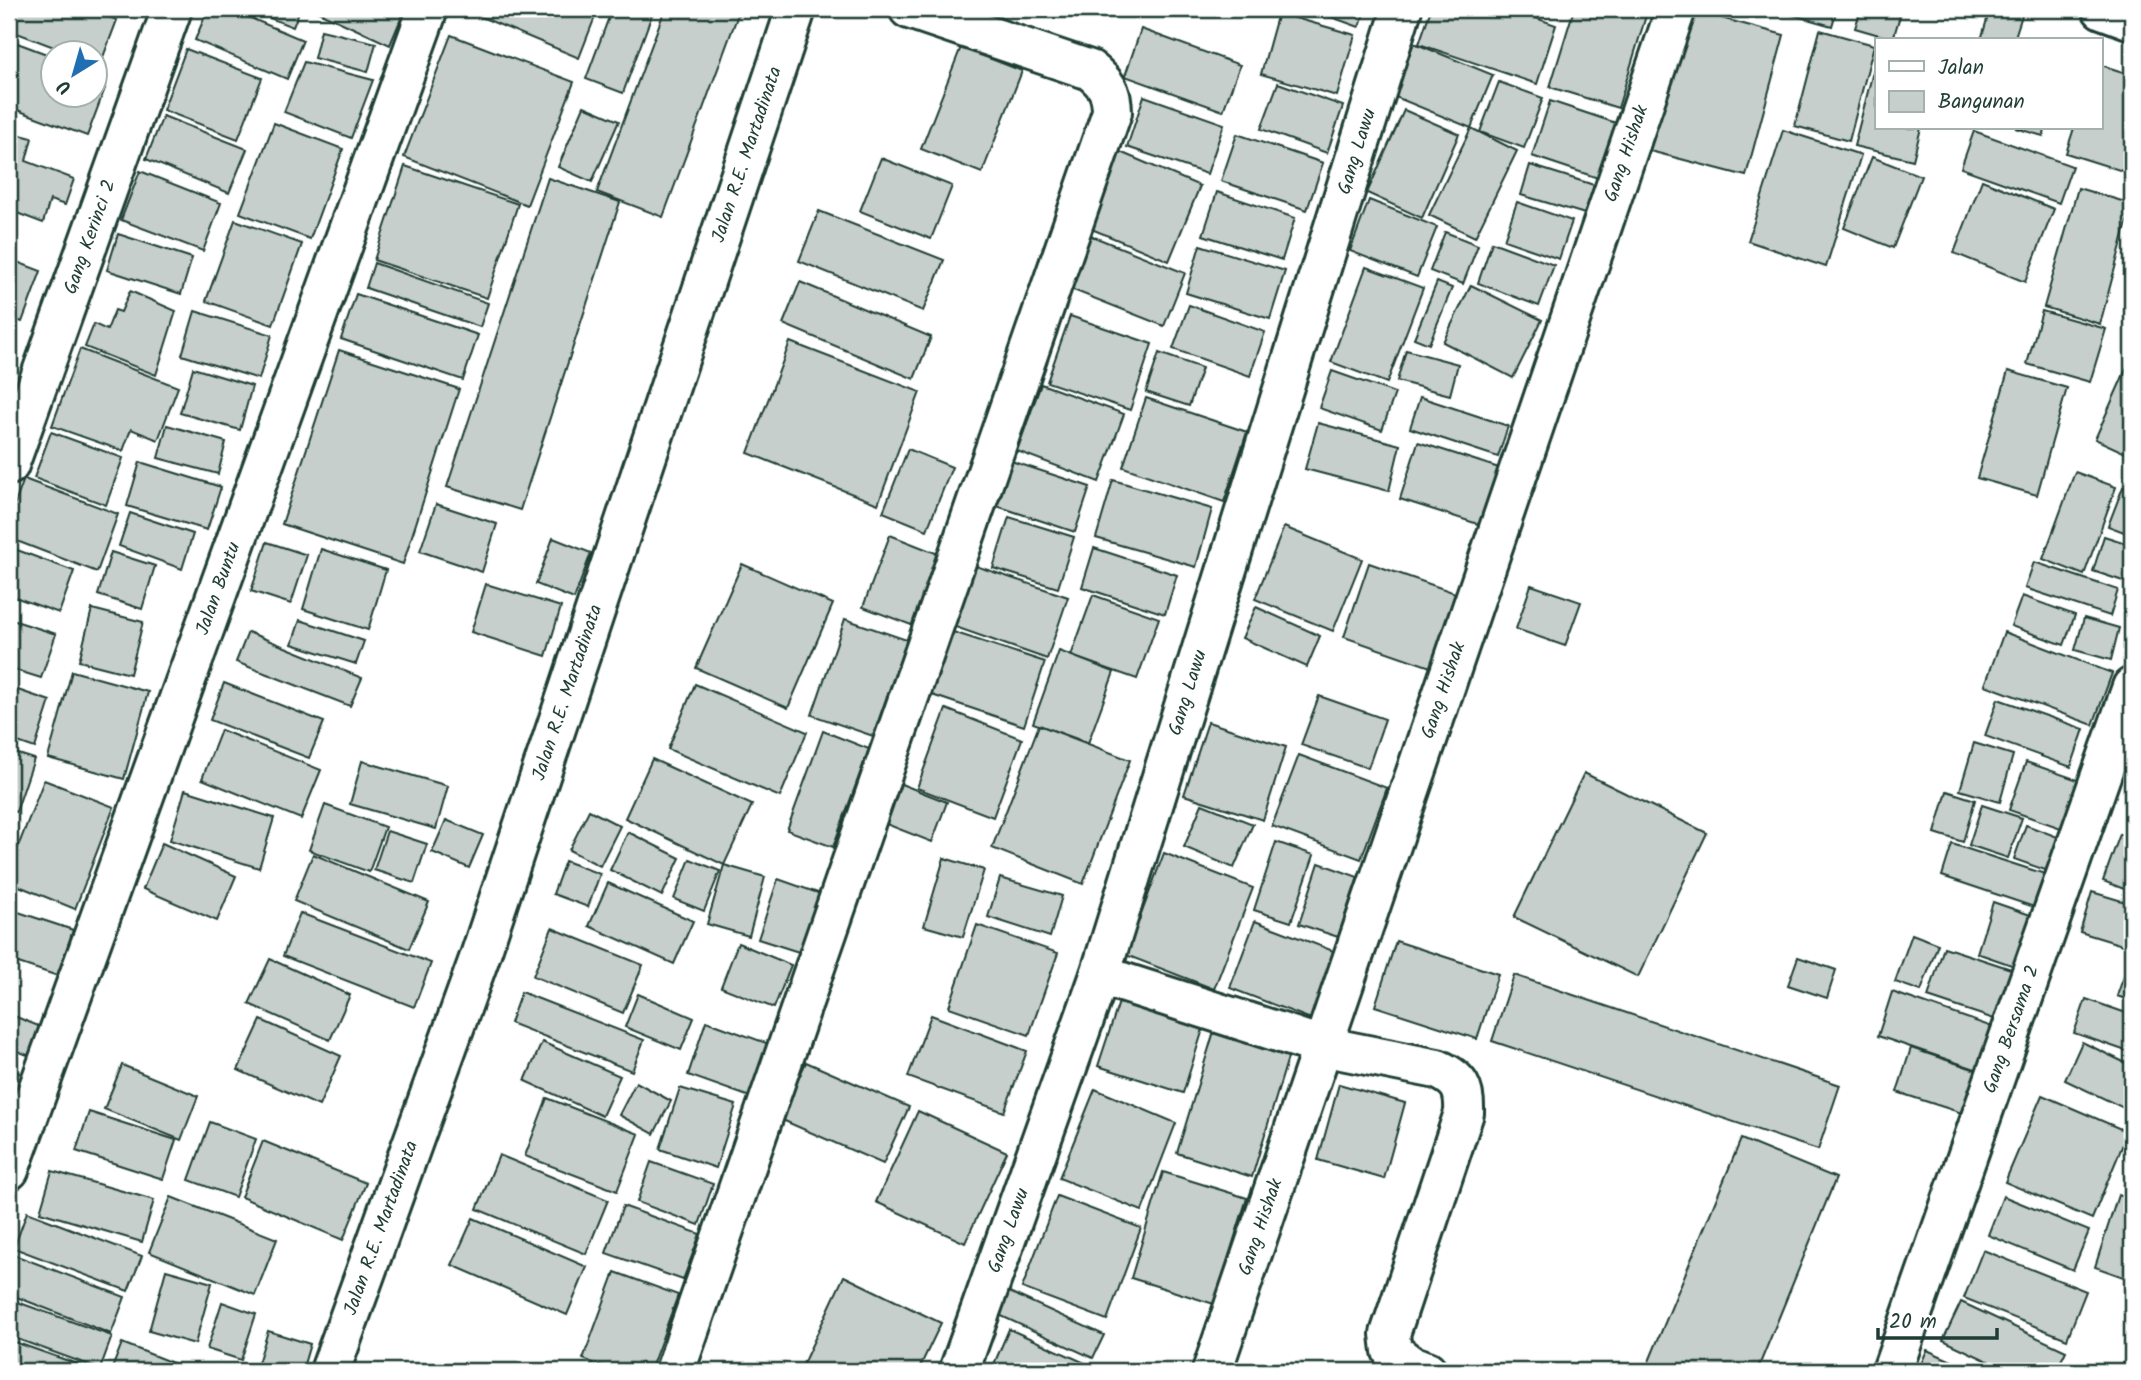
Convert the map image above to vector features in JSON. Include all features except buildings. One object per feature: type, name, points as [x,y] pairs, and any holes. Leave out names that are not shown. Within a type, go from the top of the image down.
[{"type":"street","name":"Gang Kerinci 2","points":[[9,465],[172,9]]},
{"type":"street","name":"Jalan Buntu","points":[[9,1170],[428,9]]},
{"type":"street","name":"Jalan R.E. Martadinata","points":[[330,1371],[480,959],[796,9]]},
{"type":"street","points":[[675,1371],[1112,112],[1112,94],[1103,80],[1090,71],[909,9]]},
{"type":"street","name":"Gang Lawu","points":[[959,1371],[1100,975],[1402,9]]},
{"type":"street","name":"Gang Hishak","points":[[1212,1371],[1676,9]]},
{"type":"street","points":[[2102,9],[2132,20]]},
{"type":"street","name":"Gang Bersama 2","points":[[1892,1371],[2132,687]]},
{"type":"street","points":[[1100,975],[1322,1046],[1437,1069],[1453,1077],[1463,1088],[1464,1113],[1390,1334],[1392,1351],[1410,1365],[1427,1371]]}]
